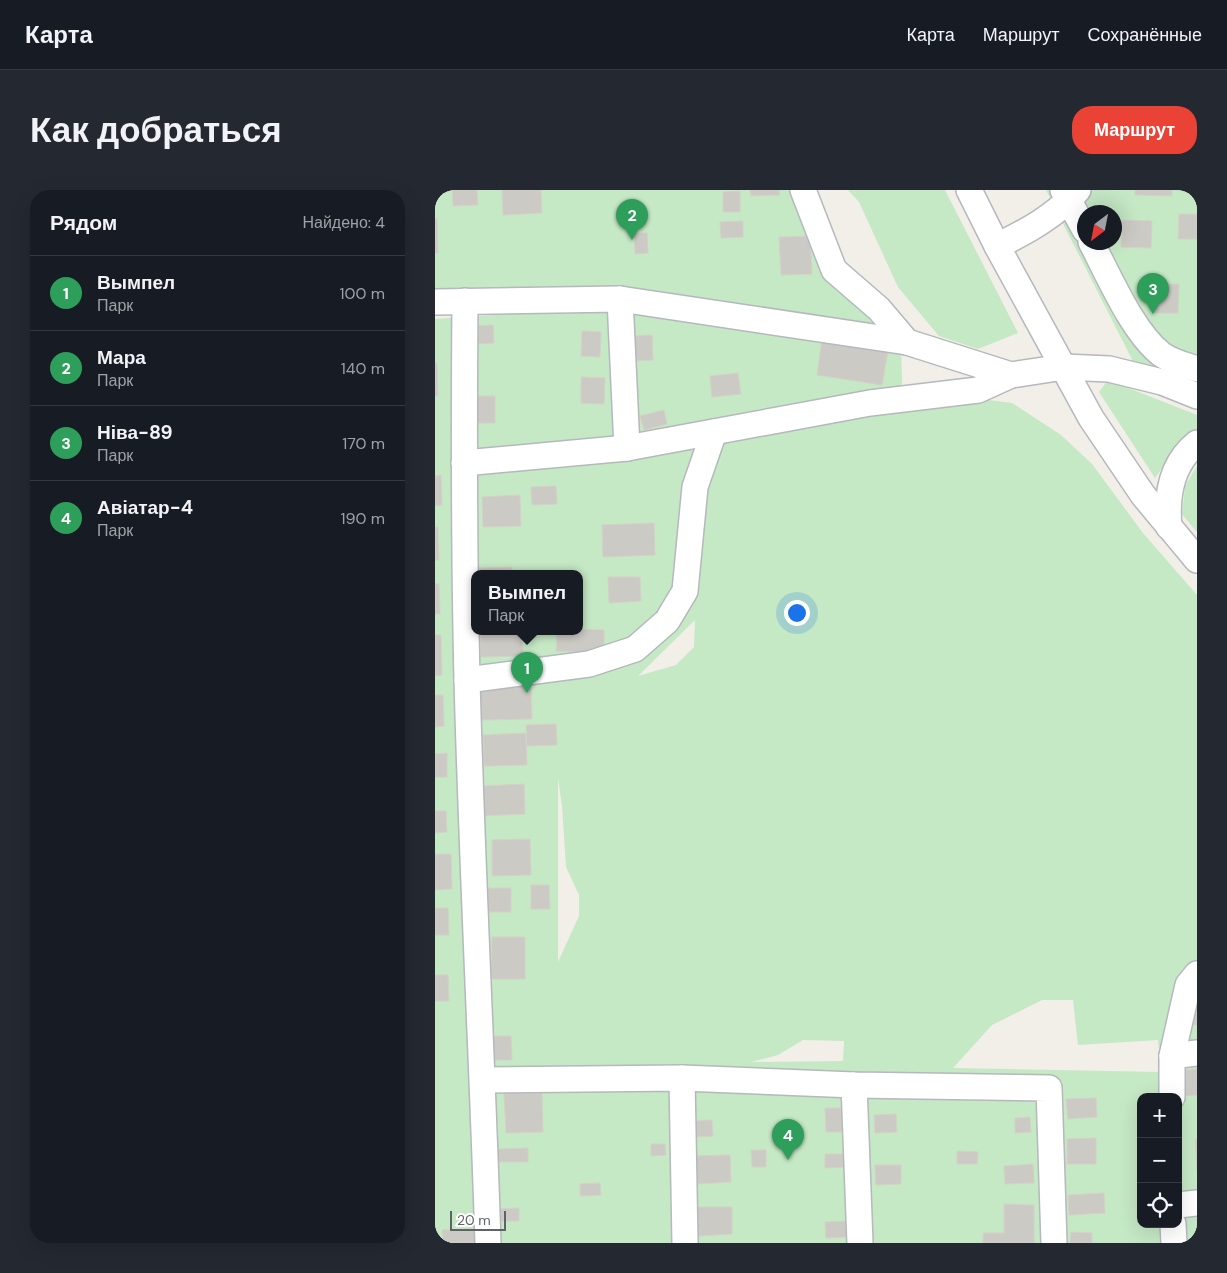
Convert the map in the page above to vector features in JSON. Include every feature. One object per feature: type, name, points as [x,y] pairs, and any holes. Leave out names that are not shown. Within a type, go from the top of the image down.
[{"type":"street","points":[[803,190],[834,270],[879,309],[907,342]]},
{"type":"street","points":[[969,190],[997,246],[1091,418],[1119,460],[1169,527],[1197,560]]},
{"type":"street","points":[[997,246],[1041,222],[1070,194],[1077,211]]},
{"type":"street","points":[[1095,250],[1141,333],[1163,355],[1176,363],[1197,370]]},
{"type":"street","points":[[620,299],[627,448]]},
{"type":"street","points":[[435,302],[620,299],[907,342],[1011,375]]},
{"type":"street","points":[[465,301],[464,463],[467,680],[483,1080],[487,1243]]},
{"type":"street","points":[[464,463],[627,448],[870,403],[978,390],[1011,375],[1064,367],[1096,367],[1128,372],[1162,382],[1197,396]]},
{"type":"street","points":[[467,680],[589,664],[635,649],[667,621],[685,591],[695,487],[714,432]]},
{"type":"street","points":[[1169,527],[1167,510],[1171,480],[1189,449],[1197,443]]},
{"type":"street","points":[[1172,1093],[1172,1056],[1188,985],[1197,974]]},
{"type":"street","points":[[1172,1056],[1197,1053]]},
{"type":"street","points":[[483,1080],[682,1078],[854,1085],[1049,1088],[1054,1243]]},
{"type":"street","points":[[682,1078],[685,1243]]},
{"type":"street","points":[[854,1085],[859,1243]]},
{"type":"street","points":[[1182,1205],[1197,1203]]},
{"type":"street","points":[[1173,1228],[1173,1243]]},
{"type":"green space","points":[[435,190],[804,190],[872,324],[621,289],[435,293]]},
{"type":"green space","points":[[848,190],[945,190],[1018,333],[978,349],[939,336],[898,287],[859,202]]},
{"type":"green space","points":[[1046,190],[1197,190],[1197,403],[1145,385]]},
{"type":"green space","points":[[615,307],[901,348],[903,410],[981,399],[1012,403],[1061,435],[1092,464],[1143,533],[1197,595],[1197,1243],[435,1243],[435,319]],"holes":[[[695,620],[694,647],[676,665],[638,676]],[[558,778],[566,867],[579,895],[579,916],[558,962]],[[1042,1000],[1073,1000],[1078,1045],[1158,1040],[1161,1072],[953,1068],[992,1025]],[[803,1040],[844,1041],[843,1061],[751,1062],[778,1055]]]},
{"type":"green space","points":[[1108,380],[1197,415],[1197,431],[1180,444],[1155,478],[1099,392]]},
{"type":"green space","points":[[1197,466],[1197,532],[1182,514],[1185,486]]},
{"type":"building","points":[[452,190],[477,190],[478,205],[453,206]]},
{"type":"building","points":[[502,190],[541,190],[542,213],[503,215]]},
{"type":"building","points":[[750,190],[779,190],[780,195],[751,196]]},
{"type":"building","points":[[1135,190],[1172,190],[1172,196],[1135,195]]},
{"type":"building","points":[[740,191],[740,212],[723,212],[723,192]]},
{"type":"building","points":[[1179,214],[1197,214],[1197,239],[1178,239]]},
{"type":"building","points":[[437,218],[438,253],[435,253],[435,219]]},
{"type":"building","points":[[1122,220],[1152,221],[1151,248],[1122,247]]},
{"type":"building","points":[[743,221],[743,237],[721,238],[720,222]]},
{"type":"building","points":[[634,233],[647,233],[648,253],[635,254]]},
{"type":"building","points":[[810,236],[812,274],[781,275],[779,237]]},
{"type":"building","points":[[1156,284],[1179,284],[1178,313],[1155,313]]},
{"type":"building","points":[[493,325],[494,343],[472,344],[471,326]]},
{"type":"building","points":[[582,331],[601,332],[600,357],[581,356]]},
{"type":"building","points":[[652,335],[653,360],[634,361],[633,336]]},
{"type":"building","points":[[822,340],[888,351],[882,385],[817,375]]},
{"type":"building","points":[[435,363],[437,363],[438,396],[435,396]]},
{"type":"building","points":[[738,373],[741,394],[712,397],[710,376]]},
{"type":"building","points":[[581,377],[605,378],[604,404],[581,403]]},
{"type":"building","points":[[475,396],[495,396],[495,423],[475,423]]},
{"type":"building","points":[[664,410],[667,424],[644,430],[640,416]]},
{"type":"building","points":[[441,475],[442,505],[435,506],[435,476]]},
{"type":"building","points":[[556,486],[557,504],[532,505],[531,487]]},
{"type":"building","points":[[520,495],[521,526],[483,527],[482,497]]},
{"type":"building","points":[[654,523],[655,555],[603,557],[602,525]]},
{"type":"building","points":[[435,527],[438,527],[439,560],[435,560]]},
{"type":"building","points":[[512,567],[512,570],[476,570],[476,568]]},
{"type":"building","points":[[608,577],[640,577],[641,601],[609,603]]},
{"type":"building","points":[[435,584],[439,584],[440,614],[435,614]]},
{"type":"building","points":[[583,629],[604,630],[604,652],[556,651],[557,635],[583,635]]},
{"type":"building","points":[[435,635],[441,635],[442,675],[435,676]]},
{"type":"building","points":[[480,635],[522,635],[523,656],[481,657]]},
{"type":"building","points":[[531,686],[532,719],[481,720],[480,687]]},
{"type":"building","points":[[435,695],[443,695],[444,726],[435,727]]},
{"type":"building","points":[[556,724],[557,745],[527,746],[526,725]]},
{"type":"building","points":[[526,733],[527,765],[484,766],[483,735]]},
{"type":"building","points":[[447,753],[447,777],[435,777],[435,754]]},
{"type":"building","points":[[524,784],[525,814],[483,816],[482,786]]},
{"type":"building","points":[[435,811],[446,811],[447,832],[435,833]]},
{"type":"building","points":[[530,839],[531,875],[492,876],[492,840]]},
{"type":"building","points":[[435,854],[451,854],[452,889],[435,890]]},
{"type":"building","points":[[531,885],[549,885],[550,909],[531,909]]},
{"type":"building","points":[[483,888],[511,888],[511,912],[484,912]]},
{"type":"building","points":[[435,908],[448,908],[449,935],[435,935]]},
{"type":"building","points":[[492,937],[525,937],[525,979],[491,979]]},
{"type":"building","points":[[435,975],[448,975],[449,1001],[435,1001]]},
{"type":"building","points":[[1193,1007],[1197,1007],[1197,1025],[1194,1025]]},
{"type":"building","points":[[492,1036],[511,1036],[512,1060],[493,1060]]},
{"type":"building","points":[[1197,1069],[1197,1095],[1182,1096],[1180,1070]]},
{"type":"building","points":[[542,1093],[543,1132],[506,1133],[504,1094]]},
{"type":"building","points":[[1096,1098],[1097,1117],[1068,1119],[1066,1099]]},
{"type":"building","points":[[825,1108],[841,1108],[842,1132],[826,1132]]},
{"type":"building","points":[[896,1114],[897,1132],[875,1133],[874,1115]]},
{"type":"building","points":[[1030,1117],[1031,1132],[1015,1133],[1015,1118]]},
{"type":"building","points":[[712,1120],[713,1136],[694,1137],[693,1121]]},
{"type":"building","points":[[1096,1138],[1096,1164],[1067,1164],[1067,1139]]},
{"type":"building","points":[[1195,1139],[1197,1139],[1197,1170]]},
{"type":"building","points":[[651,1144],[665,1144],[666,1155],[651,1156]]},
{"type":"building","points":[[528,1148],[528,1162],[496,1162],[496,1149]]},
{"type":"building","points":[[751,1150],[766,1150],[766,1167],[752,1167]]},
{"type":"building","points":[[957,1151],[978,1152],[977,1164],[957,1164]]},
{"type":"building","points":[[825,1154],[846,1154],[846,1167],[825,1168]]},
{"type":"building","points":[[730,1155],[731,1182],[696,1184],[695,1156]]},
{"type":"building","points":[[1033,1164],[1034,1183],[1005,1184],[1004,1166]]},
{"type":"building","points":[[875,1165],[901,1165],[901,1184],[876,1185]]},
{"type":"building","points":[[600,1183],[601,1195],[580,1196],[580,1184]]},
{"type":"building","points":[[1104,1193],[1105,1213],[1069,1215],[1068,1195]]},
{"type":"building","points":[[1004,1204],[1034,1205],[1034,1243],[983,1243],[983,1233],[1004,1233]]},
{"type":"building","points":[[697,1207],[732,1207],[732,1234],[698,1236]]},
{"type":"building","points":[[519,1208],[519,1221],[497,1221],[497,1209]]},
{"type":"building","points":[[847,1221],[847,1237],[826,1238],[825,1222]]},
{"type":"building","points":[[475,1229],[476,1243],[443,1243],[442,1230]]},
{"type":"building","points":[[1071,1232],[1092,1233],[1092,1243],[1070,1243]]},
{"type":"place","name":"Мара","points":[[632,240]]},
{"type":"place","name":"Ніва-89","points":[[1153,314]]},
{"type":"place","name":"Вымпел","points":[[527,693]]},
{"type":"place","name":"Авіатар-4","points":[[788,1160]]}]
